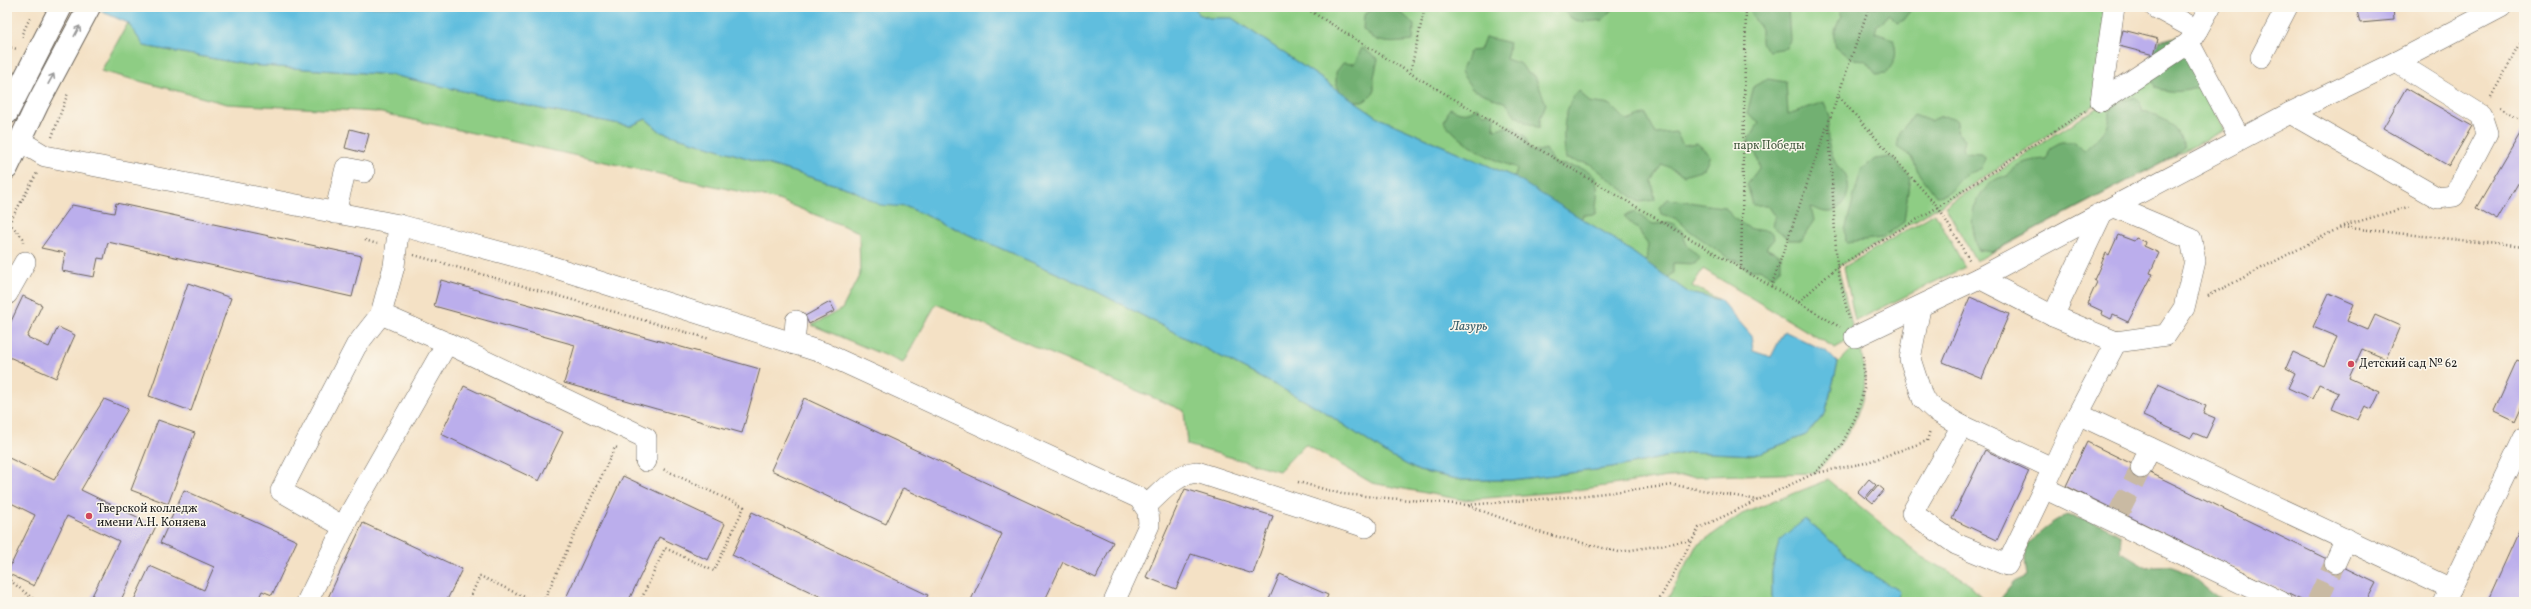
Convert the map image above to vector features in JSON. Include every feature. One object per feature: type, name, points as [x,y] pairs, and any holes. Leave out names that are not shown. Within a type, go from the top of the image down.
[{"type":"main road","points":[[20,141],[7,115],[13,85],[42,43],[61,7]]},
{"type":"main road","points":[[7,168],[38,103],[89,7]]},
{"type":"main road","points":[[13,85],[38,103]]},
{"type":"main road","points":[[7,115],[38,103]]},
{"type":"street","points":[[2101,101],[2114,7]]},
{"type":"street","points":[[2155,7],[2193,37],[2240,140]]},
{"type":"street","points":[[2101,101],[2193,37],[2210,7]]},
{"type":"street","points":[[2261,57],[2287,7]]},
{"type":"street","points":[[1859,336],[1920,308],[1979,278],[2108,211],[2290,113],[2396,62],[2501,7]]},
{"type":"street","points":[[2290,113],[2438,198],[2454,196],[2487,133],[2485,108],[2396,62]]},
{"type":"street","points":[[20,141],[45,156],[399,225],[537,262],[824,353],[1134,495],[1146,506],[1150,520],[1148,530],[1114,602]]},
{"type":"street","points":[[335,213],[346,168],[364,172]]},
{"type":"street","points":[[1979,278],[2053,316],[2116,342],[2166,335],[2184,308],[2195,261],[2191,239],[2108,211]]},
{"type":"street","points":[[2053,316],[2108,211]]},
{"type":"street","points":[[344,527],[280,491],[356,346],[382,314],[397,250],[399,225]]},
{"type":"street","points":[[7,294],[25,262]]},
{"type":"street","points":[[1920,308],[1910,359],[1923,400],[1936,411],[1962,426],[2052,468]]},
{"type":"street","points":[[382,314],[447,343],[646,438],[646,461]]},
{"type":"street","points":[[794,344],[796,321]]},
{"type":"street","points":[[1962,426],[1912,513],[1956,544],[2007,565],[2078,414],[2116,342]]},
{"type":"street","points":[[307,602],[344,527],[447,343]]},
{"type":"street","points":[[2078,414],[2346,539],[2448,596],[2524,437]]},
{"type":"street","points":[[2140,468],[2150,448]]},
{"type":"street","points":[[1146,506],[1176,478],[1186,473],[1197,472],[1366,527]]},
{"type":"street","points":[[2044,488],[2117,516],[2281,602]]},
{"type":"street","points":[[2335,563],[2346,539]]},
{"type":"path","points":[[1304,7],[1410,73],[1741,270],[1859,336]]},
{"type":"path","points":[[1410,73],[1425,7]]},
{"type":"path","points":[[1741,270],[1746,7]]},
{"type":"path","points":[[1771,287],[1829,125],[1869,7]]},
{"type":"path","points":[[2524,37],[2485,108],[2524,122]]},
{"type":"path","points":[[1839,96],[1938,207],[1979,278]]},
{"type":"path","points":[[1799,302],[1838,267],[1938,207],[2101,101]]},
{"type":"path","points":[[1815,473],[1841,446],[1856,416],[1864,390],[1859,336],[1838,267],[1829,125]]},
{"type":"path","points":[[37,172],[45,173]]},
{"type":"path","points":[[2184,308],[2341,227],[2438,198]]},
{"type":"path","points":[[9,223],[23,238]]},
{"type":"path","points":[[2341,227],[2524,247]]},
{"type":"path","points":[[358,239],[712,340]]},
{"type":"path","points":[[1658,602],[1700,528],[1815,473],[1865,463],[1927,441],[1936,411]]},
{"type":"path","points":[[543,602],[615,447],[744,507],[714,571],[665,548],[640,602]]},
{"type":"path","points":[[1296,482],[1342,494],[1467,505],[1580,496],[1674,485],[1758,500]]},
{"type":"path","points":[[1467,505],[1539,532],[1619,552],[1692,540]]},
{"type":"path","points":[[468,602],[480,576],[535,602]]},
{"type":"path","points":[[7,578],[37,602]]},
{"type":"green space","name":"парк Победы","points":[[1195,7],[2114,7],[2101,101],[1938,207],[1838,267],[1855,337],[1835,348],[1703,269],[1692,286],[1720,300],[1689,293],[1610,236],[1512,176],[1381,119],[1232,18],[1210,18],[1198,14]]},
{"type":"green space","points":[[1376,7],[1393,9],[1406,17],[1414,25],[1413,41],[1392,43],[1380,41],[1363,29],[1364,15]]},
{"type":"green space","points":[[1562,7],[1615,7],[1603,20],[1585,22],[1574,20]]},
{"type":"green space","points":[[1750,7],[1788,7],[1790,40],[1786,48],[1769,51],[1761,43],[1761,29],[1750,12]]},
{"type":"green space","points":[[1838,7],[1914,7],[1904,20],[1897,23],[1888,14],[1883,22],[1877,25],[1875,33],[1893,39],[1895,44],[1896,53],[1894,61],[1886,73],[1876,74],[1865,60],[1853,59],[1836,48],[1835,31],[1842,16]]},
{"type":"green space","points":[[128,23],[144,46],[248,65],[392,75],[546,110],[630,126],[646,119],[661,132],[853,190],[880,204],[907,207],[1088,287],[1317,407],[1390,456],[1419,471],[1462,480],[1511,480],[1612,468],[1690,452],[1755,455],[1806,435],[1825,414],[1838,363],[1860,341],[1864,366],[1864,390],[1857,414],[1846,436],[1832,455],[1815,473],[1668,477],[1570,491],[1463,500],[1372,483],[1305,444],[1279,471],[1187,445],[1184,411],[936,304],[903,363],[812,325],[842,309],[860,274],[859,232],[778,200],[377,112],[227,104],[101,71]]},
{"type":"green space","points":[[2186,34],[2202,85],[2185,91],[2168,91],[2155,88],[2146,64],[2159,41]]},
{"type":"green space","points":[[1485,37],[1510,43],[1506,59],[1521,64],[1527,73],[1535,76],[1546,104],[1541,116],[1539,128],[1525,122],[1515,115],[1506,103],[1472,89],[1461,72],[1470,51],[1480,50]]},
{"type":"green space","points":[[1362,48],[1378,59],[1374,77],[1374,92],[1365,101],[1344,101],[1336,83],[1336,72],[1343,63],[1354,64]]},
{"type":"green space","points":[[2183,52],[2224,130],[1976,261],[1945,206]]},
{"type":"green space","points":[[1768,79],[1786,82],[1788,114],[1824,102],[1830,117],[1828,123],[1828,140],[1831,151],[1835,162],[1846,176],[1848,184],[1845,201],[1837,210],[1832,212],[1824,212],[1811,207],[1814,220],[1802,240],[1789,240],[1772,225],[1775,216],[1768,205],[1753,205],[1747,184],[1760,167],[1756,154],[1748,140],[1759,123],[1747,114],[1754,86]]},
{"type":"green space","points":[[1579,90],[1589,102],[1611,105],[1627,121],[1646,114],[1656,134],[1676,132],[1683,145],[1697,143],[1710,155],[1704,169],[1684,175],[1662,164],[1652,181],[1655,200],[1639,202],[1590,164],[1566,159],[1564,132],[1566,114],[1573,97]]},
{"type":"green space","points":[[2135,97],[2140,103],[2143,111],[2158,116],[2169,123],[2185,147],[2176,155],[1992,252],[1978,250],[1972,224],[1973,211],[1980,196],[1993,181],[2007,176],[2011,171],[2024,163],[2034,160],[2047,159],[2050,148],[2061,142],[2075,142],[2084,151],[2105,130],[2110,119],[2110,112],[2117,103]]},
{"type":"green space","points":[[1477,107],[1484,114],[1491,113],[1495,118],[1494,129],[1513,126],[1525,136],[1529,149],[1534,152],[1546,149],[1555,164],[1579,167],[1593,174],[1596,180],[1597,189],[1595,214],[1583,215],[1578,226],[1513,185],[1517,168],[1487,156],[1477,150],[1459,138],[1444,122],[1450,108],[1457,111],[1467,112]]},
{"type":"green space","points":[[1914,115],[1930,121],[1944,116],[1958,120],[1956,132],[1965,139],[1963,148],[1965,153],[1982,154],[1985,158],[1982,168],[1964,177],[1947,194],[1936,196],[1917,170],[1912,157],[1897,147],[1900,132]]},
{"type":"green space","points":[[1891,157],[1910,176],[1904,222],[1882,238],[1846,242],[1845,230],[1861,170],[1875,159]]},
{"type":"green space","points":[[1668,199],[1725,207],[1731,215],[1743,225],[1753,229],[1773,233],[1774,239],[1766,248],[1781,256],[1781,268],[1772,276],[1759,269],[1749,271],[1740,262],[1727,257],[1690,231],[1677,219],[1661,214],[1659,207]]},
{"type":"green space","points":[[1635,212],[1653,224],[1672,223],[1681,230],[1687,245],[1700,257],[1695,264],[1673,263],[1673,273],[1663,281],[1645,270],[1648,245],[1638,229],[1624,216]]},
{"type":"green space","points":[[1935,213],[1965,267],[1855,321],[1844,267]]},
{"type":"green space","points":[[1828,480],[1921,556],[1966,581],[1986,602],[1897,602],[1899,591],[1864,570],[1805,519],[1772,571],[1772,602],[1666,602],[1696,546],[1742,514]]},
{"type":"green space","points":[[2067,515],[2102,525],[2121,536],[2120,551],[2147,567],[2173,567],[2182,571],[2191,576],[2216,596],[2227,602],[1998,602],[2014,582],[2027,576],[2025,554],[2032,540],[2050,524]]},
{"type":"water","name":"Лазурь","points":[[91,7],[1195,7],[1198,14],[1210,18],[1232,18],[1381,119],[1512,176],[1610,236],[1689,293],[1720,300],[1751,335],[1753,351],[1771,357],[1784,331],[1826,351],[1838,363],[1825,414],[1806,435],[1754,455],[1690,452],[1612,468],[1511,480],[1462,480],[1419,471],[1390,456],[1317,407],[1088,287],[907,207],[880,205],[853,190],[661,132],[646,119],[630,126],[546,110],[392,75],[248,65],[144,46],[128,23]]},
{"type":"water","points":[[1805,519],[1864,570],[1899,591],[1897,602],[1772,602],[1772,571],[1779,541]]},
{"type":"building","points":[[2356,7],[2393,7],[2394,20],[2360,23]]},
{"type":"building","points":[[2123,30],[2158,39],[2154,55],[2119,46]]},
{"type":"building","points":[[2406,88],[2472,126],[2449,166],[2383,128]]},
{"type":"building","points":[[350,129],[369,134],[364,153],[345,148]]},
{"type":"building","points":[[2521,131],[2524,132],[2524,173],[2497,220],[2476,208]]},
{"type":"building","points":[[116,203],[362,256],[352,297],[108,242],[104,259],[98,258],[94,277],[62,271],[65,253],[41,248],[72,205],[114,213]]},
{"type":"building","points":[[2118,235],[2134,241],[2136,238],[2145,242],[2144,246],[2159,253],[2150,273],[2153,274],[2128,322],[2113,315],[2111,319],[2101,314],[2102,311],[2087,304],[2097,282],[2094,280],[2106,253],[2109,255]]},
{"type":"building","points":[[441,280],[760,369],[742,433],[564,383],[575,345],[434,306]]},
{"type":"building","points":[[188,283],[231,298],[191,411],[149,396]]},
{"type":"building","points":[[2329,293],[2354,304],[2347,321],[2368,330],[2375,315],[2400,326],[2386,359],[2362,349],[2349,378],[2380,392],[2372,409],[2365,406],[2358,420],[2332,409],[2339,393],[2319,384],[2312,399],[2288,388],[2295,373],[2286,368],[2293,352],[2324,366],[2337,337],[2313,327]]},
{"type":"building","points":[[23,296],[42,305],[27,337],[49,347],[58,327],[75,335],[56,378],[7,356],[7,330]]},
{"type":"building","points":[[1970,297],[2009,314],[1982,378],[1943,362]]},
{"type":"building","points":[[830,302],[835,311],[809,324],[805,316]]},
{"type":"building","points":[[2517,360],[2524,363],[2524,401],[2515,421],[2494,411]]},
{"type":"building","points":[[2158,384],[2206,406],[2203,413],[2215,418],[2206,438],[2194,433],[2191,438],[2143,416]]},
{"type":"building","points":[[464,386],[563,432],[539,481],[441,434]]},
{"type":"building","points":[[804,398],[1113,542],[1096,578],[1063,562],[1044,602],[970,602],[1002,534],[903,488],[886,524],[771,470]]},
{"type":"building","points":[[104,399],[128,409],[81,490],[156,526],[120,602],[89,602],[119,541],[67,516],[34,586],[7,573],[35,515],[7,501],[7,457],[54,480]]},
{"type":"building","points":[[158,420],[195,433],[168,504],[131,490]]},
{"type":"building","points":[[2087,442],[2376,583],[2366,602],[2305,602],[2066,486]]},
{"type":"building","points":[[1985,450],[2029,471],[1997,540],[1952,519]]},
{"type":"building","points":[[623,476],[725,524],[708,560],[659,537],[628,602],[564,602]]},
{"type":"building","points":[[1869,479],[1876,485],[1865,498],[1858,492]]},
{"type":"building","points":[[1878,485],[1884,490],[1873,503],[1867,498]]},
{"type":"building","points":[[1185,489],[1273,516],[1253,574],[1191,554],[1176,589],[1146,577]]},
{"type":"building","points":[[184,490],[297,541],[272,595],[262,591],[257,602],[133,602],[150,566],[204,590],[214,567],[160,543]]},
{"type":"building","points":[[752,512],[928,595],[924,602],[832,602],[732,555]]},
{"type":"building","points":[[2524,520],[2524,602],[2487,602]]},
{"type":"building","points":[[363,523],[462,569],[447,600],[452,602],[326,602]]},
{"type":"building","points":[[1280,574],[1328,595],[1325,602],[1268,602]]},
{"type":"tunnel","points":[[2119,512],[2141,468]]},
{"type":"tunnel","points":[[2317,602],[2335,563]]},
{"type":"place","name":"Детский сад № 62","points":[[2351,364]]},
{"type":"place","name":"Тверской колледж имени А.Н. Коняева","points":[[89,516]]}]
